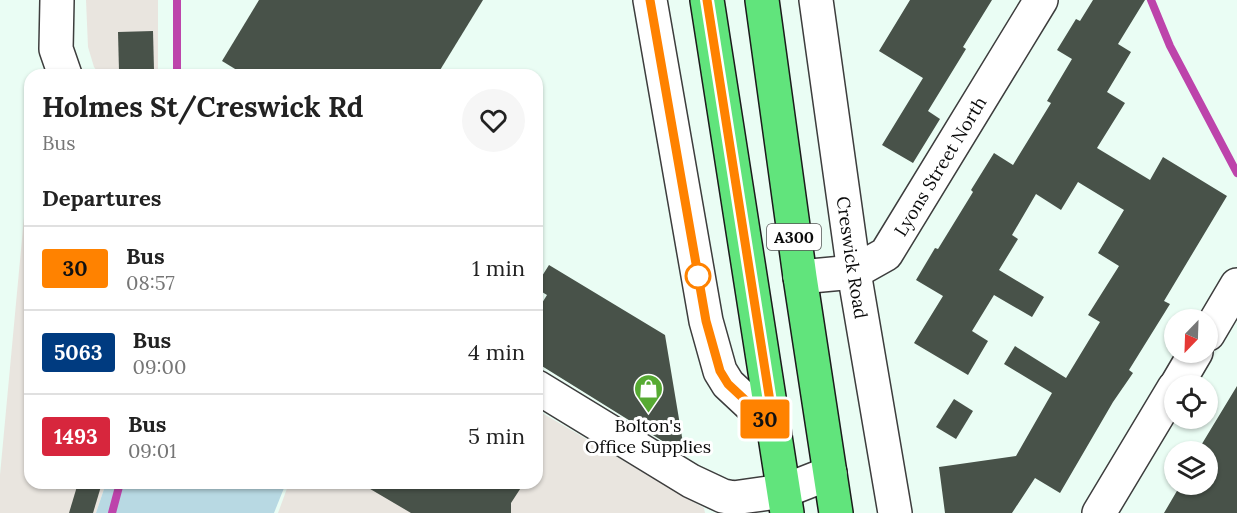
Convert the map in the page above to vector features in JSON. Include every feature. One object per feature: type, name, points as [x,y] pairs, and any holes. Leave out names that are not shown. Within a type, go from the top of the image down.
[{"type":"highway","name":"A300","points":[[707,0],[784,491]]},
{"type":"highway","name":"A300","points":[[762,0],[800,277],[836,513]]},
{"type":"street","points":[[51,69],[57,0]]},
{"type":"street","points":[[650,0],[706,321],[720,371],[728,384],[774,427]]},
{"type":"street","name":"Creswick Road","points":[[816,0],[854,272],[895,513]]},
{"type":"street","name":"Lyons Street North","points":[[800,277],[854,272],[886,254],[1041,0]]},
{"type":"street","points":[[55,39],[58,59],[62,69]]},
{"type":"street","points":[[1218,317],[1237,285]]},
{"type":"street","points":[[543,391],[678,473],[726,497],[784,491],[830,473]]},
{"type":"street","points":[[1099,513],[1164,405]]},
{"type":"shaded area","points":[[86,0],[158,0],[158,69],[96,69],[88,47]]},
{"type":"shaded area","points":[[24,217],[24,489],[104,489],[96,513],[0,513],[0,475]]},
{"type":"shaded area","points":[[543,414],[704,508],[705,513],[278,513],[287,489],[543,489]]},
{"type":"shaded area","points":[[104,489],[284,489],[274,513],[96,513]]},
{"type":"building","points":[[259,0],[483,0],[441,69],[235,69],[222,61]]},
{"type":"building","points":[[910,0],[992,0],[963,47],[966,49],[928,111],[940,119],[913,163],[882,145],[923,78],[879,51]]},
{"type":"building","points":[[1093,0],[1145,0],[1118,44],[1131,52],[1107,92],[1125,103],[1097,148],[1150,180],[1163,157],[1227,196],[1164,301],[1170,304],[1167,309],[1164,309],[1164,314],[1129,370],[1133,373],[1113,402],[1060,493],[1035,478],[1012,513],[945,513],[939,467],[1016,456],[1052,393],[1004,364],[1015,346],[1066,378],[1100,322],[1088,315],[1119,266],[1098,253],[1124,210],[1078,182],[1061,210],[1036,194],[1012,235],[1018,239],[999,270],[1044,297],[1032,317],[994,295],[972,331],[988,341],[968,375],[914,343],[943,296],[916,280],[935,248],[938,249],[994,153],[1013,165],[1051,103],[1047,101],[1072,59],[1057,50],[1076,19],[1080,21]]},
{"type":"building","points":[[153,31],[154,69],[119,69],[118,32]]},
{"type":"building","name":"Bolton's Office Supplies","points":[[549,265],[665,335],[685,455],[543,367],[543,301],[547,295],[543,293],[543,274]]},
{"type":"building","points":[[1237,386],[1237,513],[1164,513],[1175,495],[1218,495],[1218,441],[1204,441],[1211,429],[1218,429],[1218,417]]},
{"type":"building","points":[[954,399],[973,411],[956,439],[936,427]]},
{"type":"building","points":[[76,489],[100,489],[93,513],[69,513]]},
{"type":"building","points":[[370,489],[520,489],[511,503],[511,513],[411,513]]},
{"type":"waterway","points":[[177,0],[177,69]]},
{"type":"waterway","points":[[1151,0],[1170,46],[1237,173]]},
{"type":"waterway","points":[[112,513],[118,489]]},
{"type":"bus line","name":"30","points":[[650,0],[706,321],[720,371],[742,399],[774,427],[707,0]]},
{"type":"place","name":"Bolton's Office Supplies","points":[[648,414]]}]
